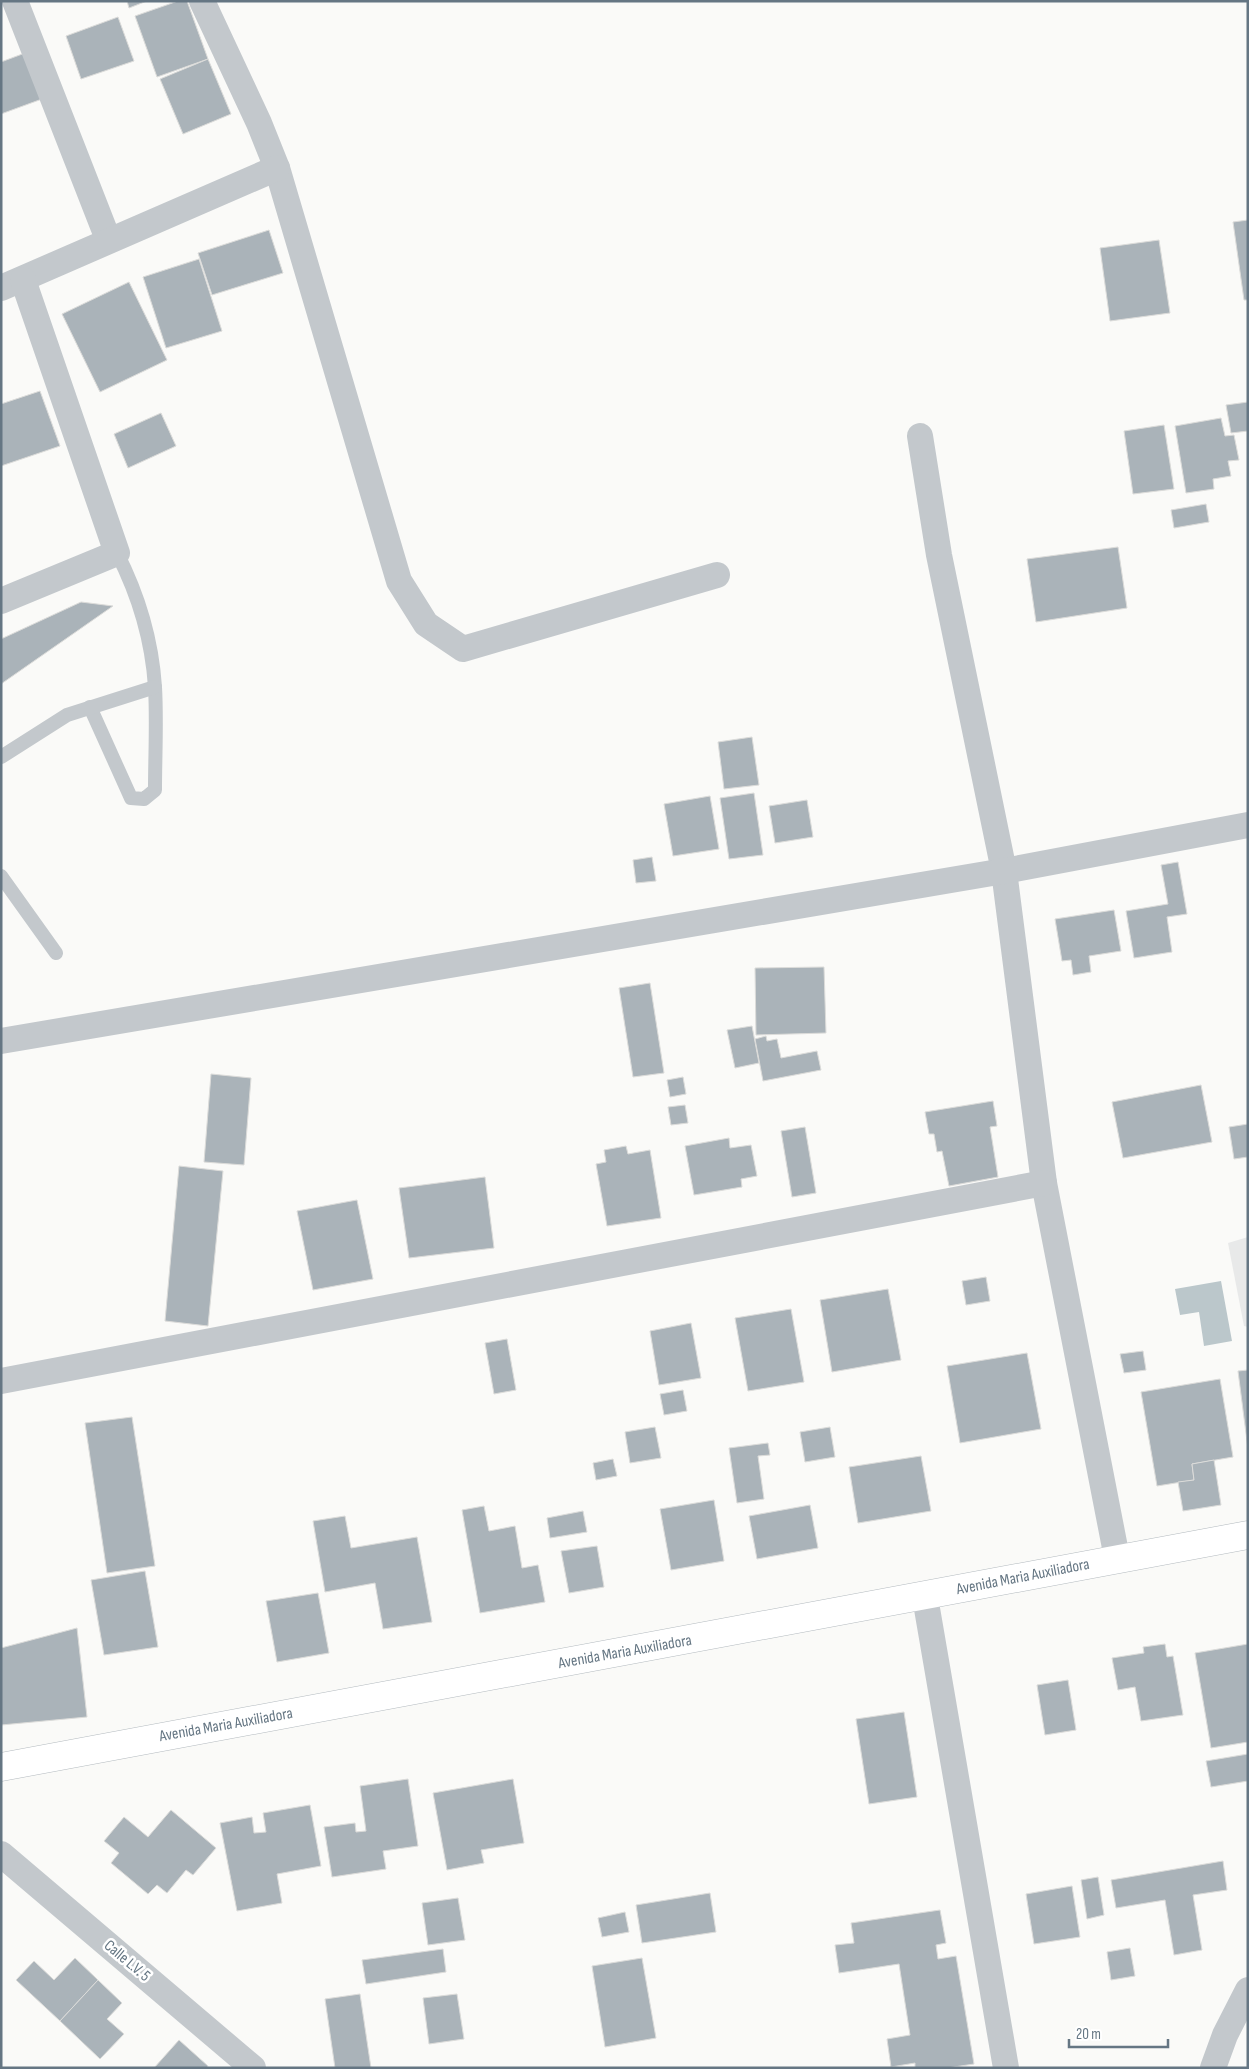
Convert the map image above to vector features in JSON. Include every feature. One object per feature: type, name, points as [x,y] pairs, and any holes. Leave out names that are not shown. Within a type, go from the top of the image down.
[{"type":"main road","name":"Avenida Maria Auxiliadora","points":[[1,1767],[925,1597],[1118,1558],[1248,1536]]},
{"type":"street","points":[[14,1],[108,239]]},
{"type":"street","points":[[202,1],[259,123],[277,168],[399,580],[426,624],[463,649],[717,575]]},
{"type":"street","points":[[1,601],[117,553],[12,284],[108,239],[277,168]]},
{"type":"street","points":[[920,436],[939,554],[1004,872],[1044,1183],[1118,1558]]},
{"type":"street","points":[[1,1041],[1004,872],[1248,826]]},
{"type":"street","points":[[1,1381],[1044,1183]]},
{"type":"street","points":[[925,1597],[1006,2068]]},
{"type":"street","name":"Calle L.V. 5","points":[[1,1854],[253,2068]]},
{"type":"street","points":[[1213,2068],[1226,2035],[1248,1990]]},
{"type":"lane","points":[[90,707],[131,798],[144,799],[155,790],[155,687],[144,623],[134,585],[117,553]]},
{"type":"lane","points":[[1,757],[67,714],[155,687]]},
{"type":"lane","points":[[1,876],[56,953]]},
{"type":"shaded area","points":[[1248,1237],[1248,1327],[1244,1326],[1228,1243]]},
{"type":"shaded area","points":[[1221,1281],[1232,1341],[1204,1346],[1199,1312],[1180,1315],[1175,1289]]},
{"type":"building","points":[[127,1],[147,1],[129,8]]},
{"type":"building","points":[[178,1],[187,1],[208,59],[157,77],[135,16]]},
{"type":"building","points":[[118,17],[134,61],[81,79],[66,36]]},
{"type":"building","points":[[25,53],[42,99],[1,114],[1,62]]},
{"type":"building","points":[[208,59],[231,114],[183,134],[160,79]]},
{"type":"building","points":[[1248,220],[1248,300],[1244,300],[1233,222]]},
{"type":"building","points":[[269,230],[283,273],[212,295],[198,253]]},
{"type":"building","points":[[1159,240],[1170,313],[1110,321],[1100,248]]},
{"type":"building","points":[[199,259],[222,331],[166,348],[143,277]]},
{"type":"building","points":[[129,282],[167,360],[100,392],[62,314]]},
{"type":"building","points":[[40,391],[60,446],[1,466],[1,404]]},
{"type":"building","points":[[1248,402],[1248,431],[1231,433],[1226,405]]},
{"type":"building","points":[[161,413],[176,446],[128,468],[114,434]]},
{"type":"building","points":[[1221,418],[1225,436],[1234,435],[1239,460],[1228,461],[1231,476],[1213,479],[1214,489],[1186,493],[1175,426]]},
{"type":"building","points":[[1164,425],[1174,489],[1133,494],[1124,431]]},
{"type":"building","points":[[1206,504],[1209,522],[1174,528],[1171,510]]},
{"type":"building","points":[[1118,547],[1127,608],[1036,622],[1027,559]]},
{"type":"building","points":[[81,602],[113,606],[1,684],[1,639]]},
{"type":"building","points":[[752,737],[759,785],[724,789],[718,742]]},
{"type":"building","points":[[754,793],[763,855],[729,859],[720,798]]},
{"type":"building","points":[[710,796],[719,849],[673,856],[664,804]]},
{"type":"building","points":[[807,800],[813,837],[775,843],[769,806]]},
{"type":"building","points":[[652,857],[656,881],[636,883],[633,860]]},
{"type":"building","points":[[1178,862],[1187,914],[1167,917],[1172,952],[1134,958],[1126,911],[1168,904],[1161,865]]},
{"type":"building","points":[[1114,910],[1121,951],[1089,956],[1091,972],[1073,975],[1071,960],[1062,961],[1055,919]]},
{"type":"building","points":[[824,967],[826,1033],[756,1035],[755,968]]},
{"type":"building","points":[[650,983],[664,1073],[633,1077],[619,988]]},
{"type":"building","points":[[752,1026],[759,1063],[735,1068],[727,1030]]},
{"type":"building","points":[[766,1036],[767,1041],[777,1039],[781,1058],[817,1051],[821,1070],[763,1081],[755,1039]]},
{"type":"building","points":[[211,1074],[251,1078],[244,1165],[204,1162]]},
{"type":"building","points":[[683,1077],[686,1094],[670,1097],[667,1080]]},
{"type":"building","points":[[1201,1085],[1212,1142],[1123,1158],[1112,1102]]},
{"type":"building","points":[[993,1101],[997,1126],[990,1127],[998,1177],[949,1186],[942,1151],[937,1152],[934,1134],[929,1134],[925,1112]]},
{"type":"building","points":[[685,1105],[688,1123],[671,1125],[668,1107]]},
{"type":"building","points":[[1248,1124],[1248,1157],[1234,1159],[1229,1127]]},
{"type":"building","points":[[805,1127],[816,1193],[792,1197],[781,1131]]},
{"type":"building","points":[[729,1138],[730,1148],[751,1145],[757,1176],[741,1179],[742,1187],[694,1195],[685,1146]]},
{"type":"building","points":[[626,1146],[628,1154],[650,1150],[661,1218],[607,1226],[596,1164],[606,1162],[604,1150]]},
{"type":"building","points":[[179,1166],[223,1171],[208,1326],[165,1321]]},
{"type":"building","points":[[485,1177],[494,1248],[409,1258],[399,1188]]},
{"type":"building","points":[[357,1200],[373,1279],[313,1290],[297,1211]]},
{"type":"building","points":[[986,1277],[990,1301],[966,1305],[962,1281]]},
{"type":"building","points":[[888,1289],[901,1360],[832,1372],[820,1300]]},
{"type":"building","points":[[791,1309],[804,1382],[748,1391],[735,1318]]},
{"type":"building","points":[[691,1323],[701,1378],[659,1385],[650,1331]]},
{"type":"building","points":[[507,1339],[516,1390],[494,1394],[485,1343]]},
{"type":"building","points":[[1143,1351],[1146,1370],[1124,1373],[1120,1354]]},
{"type":"building","points":[[1027,1353],[1041,1429],[960,1443],[947,1366]]},
{"type":"building","points":[[1248,1370],[1248,1449],[1238,1371]]},
{"type":"building","points":[[1220,1379],[1233,1457],[1192,1464],[1194,1480],[1157,1486],[1141,1392]]},
{"type":"building","points":[[683,1390],[687,1411],[664,1415],[660,1394]]},
{"type":"building","points":[[132,1417],[155,1566],[107,1573],[85,1423]]},
{"type":"building","points":[[655,1427],[661,1458],[630,1463],[625,1432]]},
{"type":"building","points":[[830,1427],[835,1457],[805,1462],[800,1432]]},
{"type":"building","points":[[768,1443],[770,1455],[758,1456],[764,1499],[737,1503],[729,1448]]},
{"type":"building","points":[[921,1456],[931,1511],[858,1523],[849,1467]]},
{"type":"building","points":[[613,1459],[617,1476],[596,1480],[593,1463]]},
{"type":"building","points":[[1214,1460],[1221,1505],[1183,1511],[1178,1482],[1194,1480],[1192,1464]]},
{"type":"building","points":[[714,1500],[724,1561],[671,1570],[660,1509]]},
{"type":"building","points":[[810,1505],[818,1548],[757,1559],[749,1516]]},
{"type":"building","points":[[484,1506],[489,1531],[515,1526],[522,1568],[538,1565],[545,1602],[480,1613],[462,1510]]},
{"type":"building","points":[[583,1511],[587,1532],[550,1538],[547,1518]]},
{"type":"building","points":[[345,1516],[351,1548],[417,1537],[432,1622],[383,1629],[375,1583],[325,1592],[313,1521]]},
{"type":"building","points":[[597,1546],[604,1587],[569,1593],[561,1551]]},
{"type":"building","points":[[145,1571],[158,1647],[104,1655],[91,1580]]},
{"type":"building","points":[[318,1593],[329,1653],[277,1662],[266,1601]]},
{"type":"building","points":[[77,1628],[87,1717],[1,1725],[1,1648]]},
{"type":"building","points":[[1165,1644],[1167,1657],[1173,1656],[1183,1715],[1141,1721],[1135,1687],[1118,1690],[1112,1658],[1144,1653],[1143,1647]]},
{"type":"building","points":[[1248,1644],[1248,1742],[1211,1748],[1195,1653]]},
{"type":"building","points":[[1068,1680],[1076,1730],[1045,1735],[1037,1685]]},
{"type":"building","points":[[904,1712],[917,1797],[869,1804],[856,1719]]},
{"type":"building","points":[[1248,1754],[1248,1781],[1211,1787],[1206,1761]]},
{"type":"building","points":[[408,1779],[418,1846],[383,1851],[386,1869],[332,1877],[324,1827],[355,1823],[356,1832],[366,1831],[360,1786]]},
{"type":"building","points":[[513,1779],[524,1843],[481,1850],[484,1863],[447,1870],[433,1793]]},
{"type":"building","points":[[310,1805],[321,1866],[277,1874],[282,1903],[237,1911],[220,1823],[252,1817],[254,1833],[266,1832],[263,1813]]},
{"type":"building","points":[[171,1810],[216,1848],[193,1875],[186,1870],[167,1893],[157,1885],[148,1894],[111,1863],[119,1853],[104,1841],[124,1817],[148,1837]]},
{"type":"building","points":[[1223,1861],[1227,1890],[1193,1895],[1202,1950],[1174,1955],[1165,1900],[1116,1908],[1111,1880]]},
{"type":"building","points":[[1098,1877],[1104,1915],[1087,1919],[1081,1880]]},
{"type":"building","points":[[1072,1886],[1080,1937],[1034,1944],[1026,1894]]},
{"type":"building","points":[[710,1893],[716,1932],[642,1943],[636,1905]]},
{"type":"building","points":[[458,1898],[465,1940],[428,1945],[422,1903]]},
{"type":"building","points":[[940,1910],[946,1943],[936,1945],[938,1959],[956,1956],[974,2064],[947,2068],[915,2068],[915,2063],[891,2067],[887,2039],[910,2035],[899,1964],[839,1973],[835,1945],[854,1943],[851,1923]]},
{"type":"building","points":[[625,1912],[629,1932],[602,1937],[598,1918]]},
{"type":"building","points":[[1130,1948],[1135,1976],[1111,1980],[1107,1952]]},
{"type":"building","points":[[443,1949],[446,1972],[366,1984],[362,1960]]},
{"type":"building","points":[[75,1958],[98,1980],[60,2021],[16,1980],[34,1961],[54,1980]]},
{"type":"building","points":[[642,1958],[656,2038],[605,2047],[592,1966]]},
{"type":"building","points":[[98,1980],[122,2003],[107,2019],[124,2034],[100,2059],[60,2021]]},
{"type":"building","points":[[360,1994],[371,2068],[335,2068],[325,1999]]},
{"type":"building","points":[[457,1994],[464,2039],[429,2044],[423,1998]]},
{"type":"building","points":[[179,2040],[208,2066],[207,2068],[154,2068]]}]
